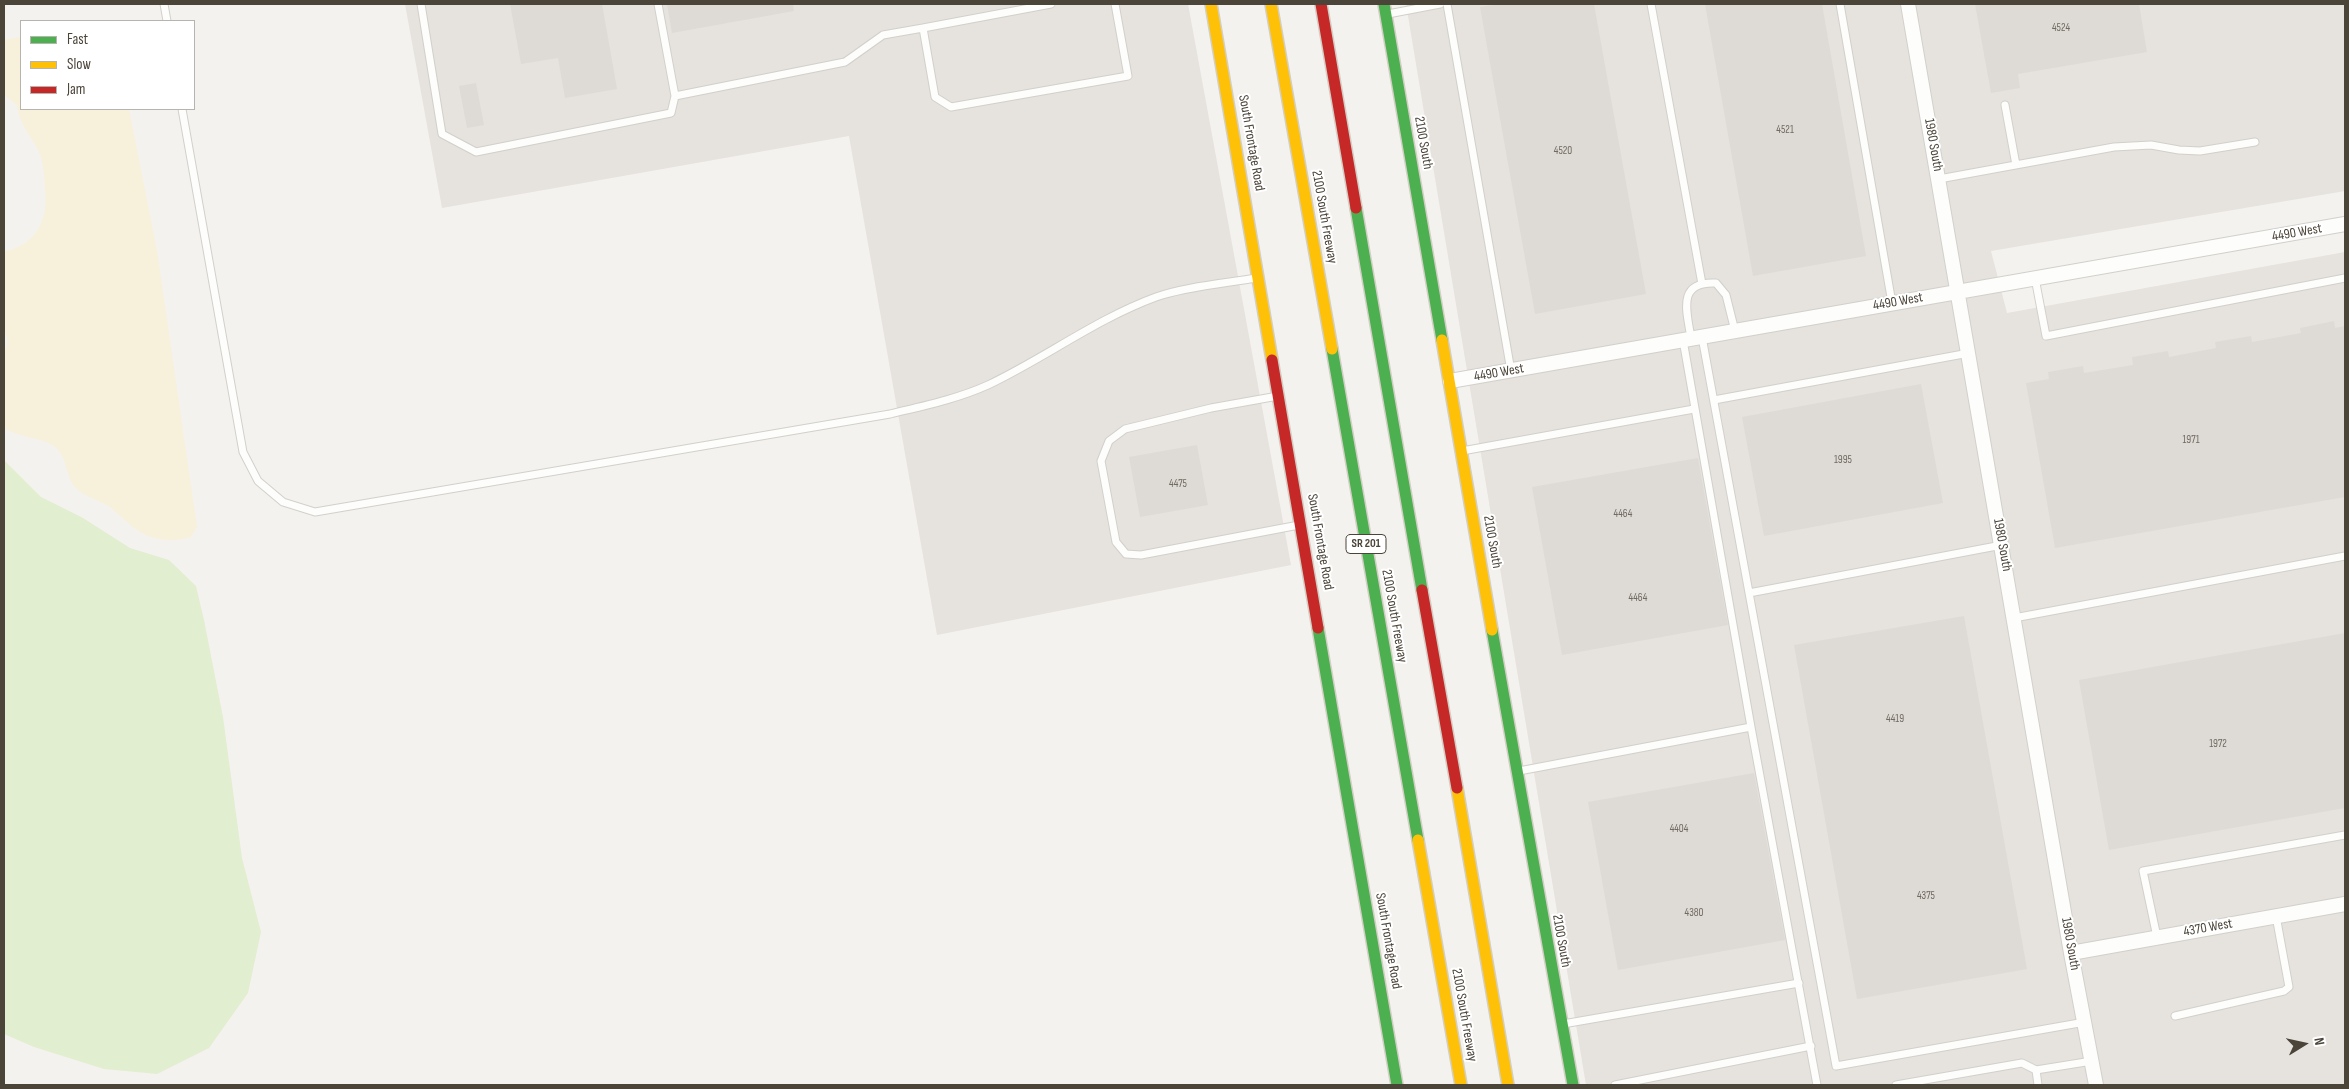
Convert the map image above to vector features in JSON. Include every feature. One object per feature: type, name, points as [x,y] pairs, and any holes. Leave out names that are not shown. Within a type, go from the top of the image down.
[{"type":"main road","name":"South Frontage Road","points":[[1211,4],[1280,396],[1397,1085]]},
{"type":"main road","name":"2100 South Freeway","points":[[1272,4],[1461,1085]]},
{"type":"main road","points":[[1322,4],[1508,1085]]},
{"type":"main road","name":"2100 South","points":[[1385,9],[1516,771],[1573,1085]]},
{"type":"street","name":"1980 South","points":[[1908,4],[2071,953],[2096,1085]]},
{"type":"street","name":"4490 West","points":[[1450,382],[2345,224]]},
{"type":"street","name":"4370 West","points":[[2071,953],[2345,904]]},
{"type":"lane","points":[[164,4],[167,20]]},
{"type":"lane","points":[[421,4],[442,134],[476,152],[671,113],[675,96],[658,4]]},
{"type":"lane","points":[[675,96],[845,62],[883,35],[1051,4]]},
{"type":"lane","points":[[923,28],[935,98],[951,107],[1128,76],[1115,4]]},
{"type":"lane","points":[[1385,9],[1440,4]]},
{"type":"lane","points":[[1447,4],[1511,371]]},
{"type":"lane","points":[[1651,4],[1702,284]]},
{"type":"lane","points":[[1840,4],[1892,303]]},
{"type":"lane","points":[[2005,105],[2016,164]]},
{"type":"lane","points":[[182,110],[243,452],[258,481],[283,502],[315,512],[890,414],[947,400],[987,385],[1028,364],[1086,329],[1158,296],[1259,278]]},
{"type":"lane","points":[[1939,179],[2114,147],[2151,145],[2179,150],[2200,151],[2255,142]]},
{"type":"lane","points":[[2035,278],[2046,336],[2345,278]]},
{"type":"lane","points":[[1735,331],[1723,289],[1716,283],[1702,284],[1692,289],[1687,296],[1686,305],[1692,338],[1694,409],[1817,1085]]},
{"type":"lane","points":[[1692,338],[1714,400],[1836,1066],[2085,1022]]},
{"type":"lane","points":[[1714,400],[1969,353]]},
{"type":"lane","points":[[1280,396],[1211,408],[1125,428],[1109,441],[1101,461],[1116,542],[1126,554],[1141,555],[1302,524]]},
{"type":"lane","points":[[1462,452],[1694,409]]},
{"type":"lane","points":[[1749,593],[2002,545]]},
{"type":"lane","points":[[2014,618],[2345,556]]},
{"type":"lane","points":[[1516,771],[1751,727]]},
{"type":"lane","points":[[2157,938],[2143,871],[2345,835]]},
{"type":"lane","points":[[2175,1016],[2284,991],[2289,987],[2276,916]]},
{"type":"lane","points":[[1561,1024],[1799,982]]},
{"type":"lane","points":[[1615,1085],[1811,1046]]},
{"type":"lane","points":[[1896,1085],[2022,1063],[2036,1070],[2092,1061]]},
{"type":"lane","points":[[2036,1070],[2038,1085]]},
{"type":"shaded area","points":[[405,4],[1188,4],[1291,565],[937,635],[849,136],[442,208]]},
{"type":"shaded area","points":[[1406,4],[2345,4],[2345,191],[1991,251],[2007,313],[2345,252],[2345,1085],[1586,1085]]},
{"type":"green space","points":[[4,460],[41,497],[83,518],[130,548],[169,560],[196,586],[223,717],[242,858],[261,932],[248,993],[209,1048],[157,1074],[104,1069],[34,1047],[4,1034]]},
{"type":"sand","points":[[20,37],[20,110],[129,110],[157,251],[197,527],[191,537],[169,540],[146,535],[139,531],[107,505],[85,495],[74,486],[64,460],[54,446],[4,428],[4,351],[7,341],[4,330],[4,252],[25,243],[33,237],[42,220],[46,200],[44,171],[40,154],[24,126],[17,105],[4,95],[4,40]]},
{"type":"building","points":[[510,4],[602,4],[617,89],[565,98],[558,58],[521,64]]},
{"type":"building","points":[[667,4],[793,4],[794,11],[672,33]]},
{"type":"building","points":[[1499,4],[1594,4],[1646,294],[1535,314],[1480,7]]},
{"type":"building","points":[[1705,4],[1822,4],[1866,256],[1753,276]]},
{"type":"building","points":[[1975,4],[2139,4],[2147,52],[2018,74],[2020,88],[1991,93]]},
{"type":"building","points":[[476,83],[484,125],[467,128],[459,86]]},
{"type":"building","points":[[2334,321],[2335,328],[2345,326],[2345,497],[2055,548],[2026,383],[2049,379],[2048,372],[2083,366],[2084,373],[2133,365],[2132,357],[2168,351],[2169,357],[2216,348],[2215,342],[2251,336],[2252,342],[2301,333],[2300,328]]},
{"type":"building","points":[[1921,384],[1943,503],[1764,536],[1742,417]]},
{"type":"building","points":[[1197,445],[1208,505],[1140,517],[1129,457]]},
{"type":"building","points":[[1698,458],[1728,625],[1562,655],[1532,487]]},
{"type":"building","points":[[1964,616],[2027,969],[1857,999],[1794,645]]},
{"type":"building","points":[[2345,633],[2345,808],[2109,850],[2079,680]]},
{"type":"building","points":[[1754,773],[1785,940],[1618,970],[1588,802]]},
{"type":"traffic: fast","points":[[1384,4],[1442,340]]},
{"type":"traffic: fast","points":[[1356,208],[1422,590]]},
{"type":"traffic: fast","points":[[1332,349],[1418,840]]},
{"type":"traffic: fast","points":[[1318,628],[1397,1085]]},
{"type":"traffic: fast","points":[[1492,630],[1573,1085]]},
{"type":"traffic: slow","points":[[1211,4],[1272,360]]},
{"type":"traffic: slow","points":[[1271,4],[1332,349]]},
{"type":"traffic: slow","points":[[1442,340],[1492,630]]},
{"type":"traffic: slow","points":[[1457,788],[1508,1085]]},
{"type":"traffic: slow","points":[[1418,840],[1461,1085]]},
{"type":"traffic: jam","points":[[1321,4],[1356,208]]},
{"type":"traffic: jam","points":[[1272,360],[1318,628]]},
{"type":"traffic: jam","points":[[1422,590],[1457,788]]}]
